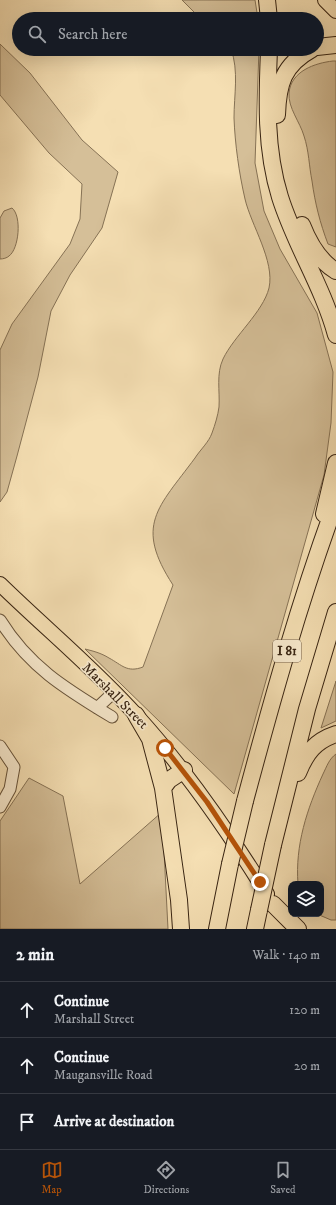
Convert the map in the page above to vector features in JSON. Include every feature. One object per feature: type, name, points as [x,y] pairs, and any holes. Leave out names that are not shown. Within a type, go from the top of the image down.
[{"type":"highway","points":[[267,0],[268,12]]},
{"type":"highway","points":[[324,46],[336,45]]},
{"type":"highway","points":[[268,56],[267,119],[274,176],[288,220],[325,301],[336,335]]},
{"type":"highway","points":[[302,56],[293,62],[285,72],[278,96],[277,119],[280,147],[290,194],[306,237],[322,260],[336,271]]},
{"type":"highway","points":[[307,586],[336,463]]},
{"type":"highway","name":"I 81","points":[[217,929],[245,801],[273,696],[307,586],[336,502]]},
{"type":"highway","name":"I 81","points":[[255,929],[266,907],[273,845],[307,709],[336,612]]},
{"type":"highway","points":[[136,715],[150,739],[164,788],[178,893],[181,929]]},
{"type":"highway","points":[[279,821],[307,754],[318,742],[336,734]]},
{"type":"highway","points":[[164,788],[169,780],[184,770]]},
{"type":"highway","points":[[266,907],[298,929]]},
{"type":"main road","points":[[325,0],[336,11]]},
{"type":"main road","name":"Marshall Street","points":[[0,584],[136,715],[184,770],[246,860],[266,907],[288,929]]},
{"type":"lane","points":[[0,620],[26,655],[45,674],[112,717]]},
{"type":"lane","points":[[97,708],[113,693]]},
{"type":"lane","points":[[0,746],[14,767],[10,789],[0,807]]},
{"type":"shaded area","points":[[182,0],[255,0],[257,12],[194,12]]},
{"type":"shaded area","points":[[0,44],[30,73],[82,140],[118,172],[102,228],[70,275],[51,311],[38,377],[17,456],[7,492],[0,502],[0,350],[12,324],[70,244],[80,219],[82,184],[49,153],[0,95]]},
{"type":"shaded area","points":[[259,56],[255,163],[264,211],[280,249],[317,313],[333,372],[331,423],[324,475],[234,794],[85,649],[103,655],[129,669],[143,667],[173,585],[161,564],[155,547],[153,532],[156,518],[161,504],[170,490],[211,436],[219,410],[219,377],[223,359],[261,306],[269,288],[269,266],[262,243],[248,209],[239,169],[235,138],[234,118],[236,83],[233,57]]},
{"type":"shaded area","points":[[336,61],[336,247],[328,244],[318,213],[306,142],[289,99],[291,85],[299,74],[312,66]]},
{"type":"shaded area","points":[[12,208],[17,218],[17,240],[15,247],[9,256],[4,259],[0,259],[0,218],[4,211]]},
{"type":"shaded area","points":[[336,681],[336,721],[321,728]]},
{"type":"shaded area","points":[[336,754],[336,920],[331,920],[324,917],[324,881],[298,881],[298,855],[303,828],[317,787],[327,765]]},
{"type":"shaded area","points":[[29,778],[63,796],[80,884],[162,812],[168,929],[0,929],[0,821]]},
{"type":"route","points":[[165,748],[184,770],[207,802],[260,882]]}]
